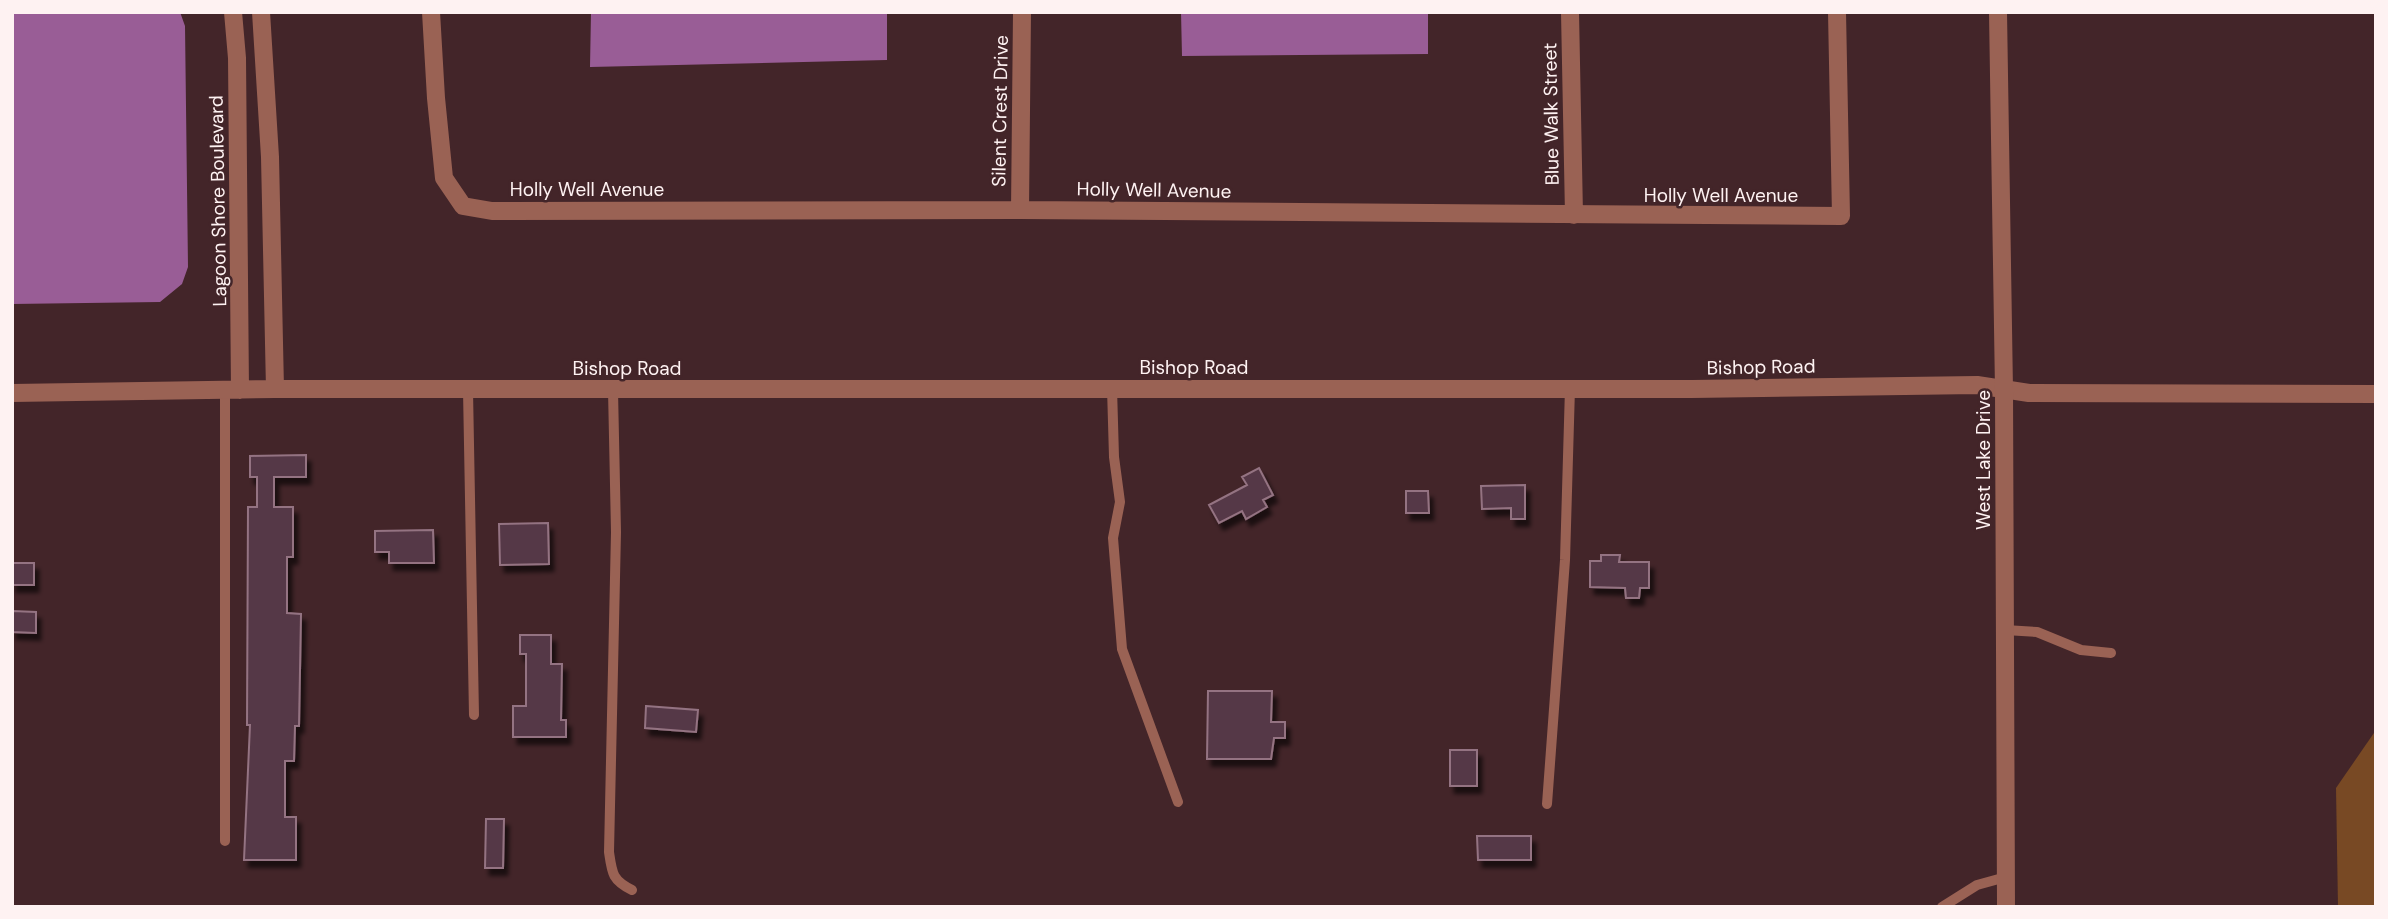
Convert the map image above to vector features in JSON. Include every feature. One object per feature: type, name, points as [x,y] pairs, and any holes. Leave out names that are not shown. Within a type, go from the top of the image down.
[{"type":"street","name":"Lagoon Shore Boulevard","points":[[233,12],[237,58],[233,390]]},
{"type":"street","points":[[261,12],[270,157],[275,389]]},
{"type":"street","name":"Holly Well Avenue","points":[[431,12],[444,178],[463,206],[492,211],[1020,210],[1841,216],[1837,12]]},
{"type":"street","name":"Silent Crest Drive","points":[[1020,210],[1022,12]]},
{"type":"street","name":"Blue Walk Street","points":[[1570,12],[1574,215]]},
{"type":"street","name":"West Lake Drive","points":[[1998,12],[2004,390],[2006,907]]},
{"type":"street","name":"Bishop Road","points":[[12,393],[275,389],[1692,389],[1977,385],[2029,393],[2376,394]]},
{"type":"lane","points":[[1112,387],[1114,457],[1120,502],[1113,538],[1122,649],[1178,802]]},
{"type":"lane","points":[[1547,804],[1565,560],[1570,387]]},
{"type":"lane","points":[[225,841],[233,390]]},
{"type":"lane","points":[[468,390],[474,715]]},
{"type":"lane","points":[[614,390],[616,532],[608,852],[612,872],[618,883],[632,890]]},
{"type":"lane","points":[[2005,630],[2037,632],[2081,650],[2111,653]]},
{"type":"lane","points":[[1942,907],[1977,885],[2006,877]]},
{"type":"shaded area","points":[[12,12],[180,12],[185,26],[188,267],[182,284],[160,302],[12,304]]},
{"type":"shaded area","points":[[591,12],[887,12],[887,60],[590,67]]},
{"type":"shaded area","points":[[1181,12],[1428,12],[1428,54],[1182,56]]},
{"type":"shaded area","points":[[2376,730],[2376,907],[2338,907],[2336,788]]},
{"type":"building","points":[[306,455],[306,477],[274,477],[274,507],[293,507],[293,557],[287,557],[287,613],[301,614],[299,726],[295,726],[294,761],[285,761],[285,817],[296,817],[296,860],[244,860],[250,725],[247,725],[248,507],[257,507],[257,477],[250,477],[250,456]]},
{"type":"building","points":[[1259,468],[1273,495],[1263,500],[1267,507],[1246,519],[1242,511],[1219,523],[1209,505],[1247,485],[1242,477]]},
{"type":"building","points":[[1525,485],[1525,519],[1511,519],[1511,508],[1482,509],[1481,486]]},
{"type":"building","points":[[1406,491],[1428,491],[1429,513],[1406,513]]},
{"type":"building","points":[[548,523],[549,564],[500,565],[499,524]]},
{"type":"building","points":[[433,530],[434,563],[389,563],[389,552],[375,552],[375,531]]},
{"type":"building","points":[[1601,555],[1620,555],[1619,562],[1649,562],[1649,588],[1640,588],[1639,598],[1626,598],[1625,588],[1590,587],[1590,561],[1601,561]]},
{"type":"building","points":[[12,563],[34,563],[34,585],[12,585]]},
{"type":"building","points":[[12,611],[36,612],[36,633],[12,632]]},
{"type":"building","points":[[520,635],[551,635],[551,664],[562,664],[561,720],[566,720],[566,737],[513,737],[513,706],[526,706],[526,654],[520,654]]},
{"type":"building","points":[[1208,691],[1272,691],[1271,722],[1285,722],[1285,738],[1274,738],[1271,759],[1207,759]]},
{"type":"building","points":[[646,706],[698,710],[696,732],[645,728]]},
{"type":"building","points":[[1450,750],[1477,750],[1477,786],[1450,786]]},
{"type":"building","points":[[486,819],[504,819],[503,868],[485,868]]},
{"type":"building","points":[[1477,836],[1531,836],[1531,860],[1478,860]]}]
